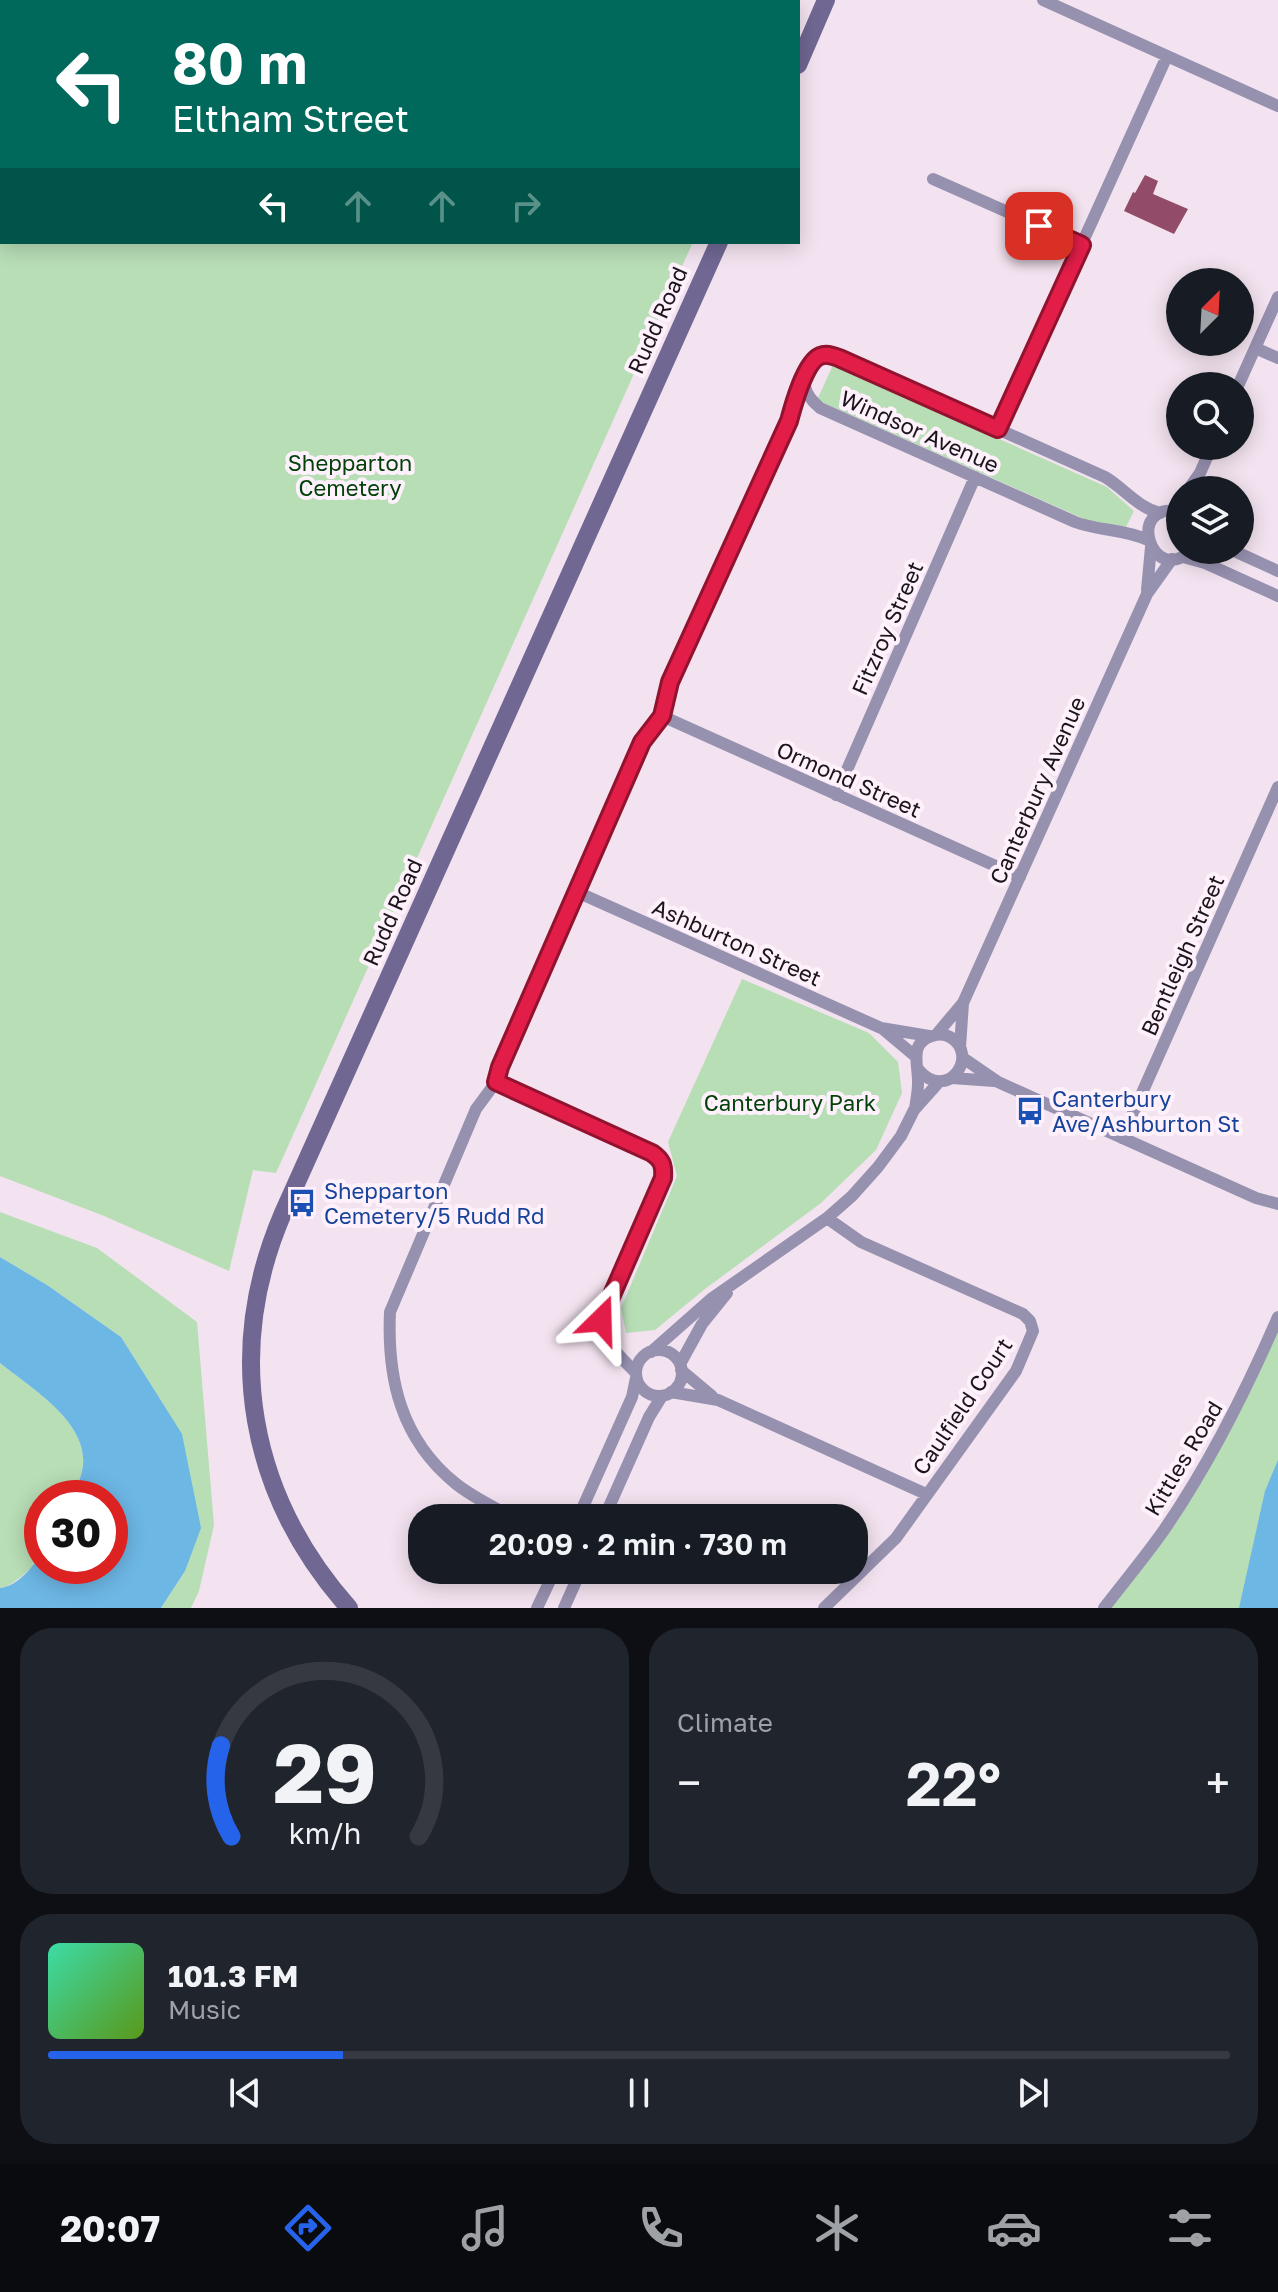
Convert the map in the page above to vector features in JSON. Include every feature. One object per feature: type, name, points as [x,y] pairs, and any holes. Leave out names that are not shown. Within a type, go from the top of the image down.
[{"type":"street","points":[[800,60],[826,0]]},
{"type":"street","points":[[1049,1],[1278,106]]},
{"type":"street","points":[[998,429],[1167,56]]},
{"type":"street","points":[[933,179],[1082,245]]},
{"type":"street","name":"Rudd Road","points":[[349,1608],[327,1583],[287,1521],[262,1453],[253,1392],[251,1348],[260,1277],[283,1213],[718,244]]},
{"type":"street","points":[[1244,372],[1278,297]]},
{"type":"street","points":[[1255,348],[1278,358]]},
{"type":"street","name":"Windsor Avenue","points":[[1166,511],[1138,504],[1105,477],[828,355],[818,356],[805,376],[804,388],[820,408],[1091,528],[1129,533],[1166,558]]},
{"type":"street","points":[[488,1504],[457,1486],[432,1463],[401,1412],[388,1346],[390,1312],[476,1109],[496,1082],[642,742],[662,716],[670,682],[789,421],[805,376]]},
{"type":"street","points":[[789,421],[802,410],[820,408]]},
{"type":"street","points":[[1199,476],[1206,460]]},
{"type":"street","name":"Fitzroy Street","points":[[836,795],[975,477]]},
{"type":"street","name":"Canterbury Avenue","points":[[1147,594],[1150,523],[1166,514]]},
{"type":"street","points":[[1254,560],[1278,571]]},
{"type":"street","name":"Canterbury Avenue","points":[[932,1036],[963,1003],[1147,594],[1174,564]]},
{"type":"street","points":[[1207,564],[1278,596]]},
{"type":"street","name":"Ormond Street","points":[[662,716],[1020,877]]},
{"type":"street","name":"Bentleigh Street","points":[[1122,1138],[1278,787]]},
{"type":"street","name":"Ashburton Street","points":[[577,892],[881,1028],[932,1036]]},
{"type":"street","name":"Canterbury Avenue","points":[[961,1053],[963,1003]]},
{"type":"street","name":"Ashburton Street","points":[[881,1028],[916,1063]]},
{"type":"street","points":[[914,1110],[917,1048],[932,1036],[952,1038],[961,1053],[998,1082],[1256,1198],[1278,1204]]},
{"type":"street","points":[[584,1504],[632,1397],[639,1362],[693,1312],[827,1218],[878,1167],[901,1136],[914,1110],[961,1066],[961,1053]]},
{"type":"street","points":[[916,1063],[924,1076],[998,1082]]},
{"type":"street","points":[[496,1082],[660,1159],[664,1166],[663,1178],[601,1320],[601,1330],[647,1393],[718,1400]]},
{"type":"street","points":[[1256,1198],[1278,1216]]},
{"type":"street","name":"Caulfield Court","points":[[824,1608],[896,1538],[1016,1371],[1033,1331],[1030,1321],[1023,1314],[861,1242],[827,1218]]},
{"type":"street","points":[[610,1504],[649,1417],[680,1382],[680,1367],[702,1324],[737,1282]]},
{"type":"street","name":"Kittles Road","points":[[1104,1608],[1164,1529],[1198,1475],[1232,1417],[1278,1317]]},
{"type":"street","points":[[614,1347],[647,1354],[666,1352],[718,1400],[926,1494]]},
{"type":"street","points":[[537,1608],[548,1584]]},
{"type":"street","points":[[564,1608],[575,1584]]},
{"type":"green space","name":"Shepparton Cemetery","points":[[0,244],[692,244],[276,1173],[253,1170],[229,1271],[104,1216],[0,1176]]},
{"type":"green space","points":[[833,365],[1107,487],[1134,511],[1126,527],[1091,522],[817,400]]},
{"type":"green space","name":"Canterbury Park","points":[[742,979],[869,1033],[898,1062],[902,1093],[876,1150],[821,1203],[655,1330],[626,1333],[621,1308],[677,1176],[668,1142]]},
{"type":"green space","points":[[0,1212],[97,1248],[197,1322],[214,1525],[199,1591],[191,1608],[161,1608],[185,1571],[150,1384],[121,1337],[47,1285],[0,1257]]},
{"type":"green space","points":[[1278,1319],[1278,1608],[1103,1608],[1235,1418]]},
{"type":"green space","points":[[0,1363],[58,1410],[79,1440],[83,1457],[79,1480],[24,1480],[24,1574],[0,1588]]},
{"type":"water","points":[[0,1257],[47,1285],[121,1337],[182,1434],[201,1528],[185,1571],[161,1608],[0,1608],[0,1588],[24,1575],[24,1584],[128,1584],[128,1480],[79,1480],[83,1457],[79,1440],[70,1425],[44,1397],[0,1363]]},
{"type":"water","points":[[1278,1460],[1278,1608],[1239,1608],[1265,1491]]},
{"type":"building","points":[[1145,175],[1158,181],[1153,194],[1188,209],[1174,234],[1124,211]]},
{"type":"place","name":"Canterbury Ave/Ashburton St","points":[[1030,1111]]},
{"type":"place","name":"Shepparton Cemetery/5 Rudd Rd","points":[[302,1203]]},
{"type":"route","points":[[601,1320],[663,1178],[664,1166],[652,1153],[496,1082],[500,1067],[642,742],[662,716],[670,682],[789,421],[794,400],[812,362],[818,356],[839,358],[998,429],[1082,245],[1039,226]]}]
